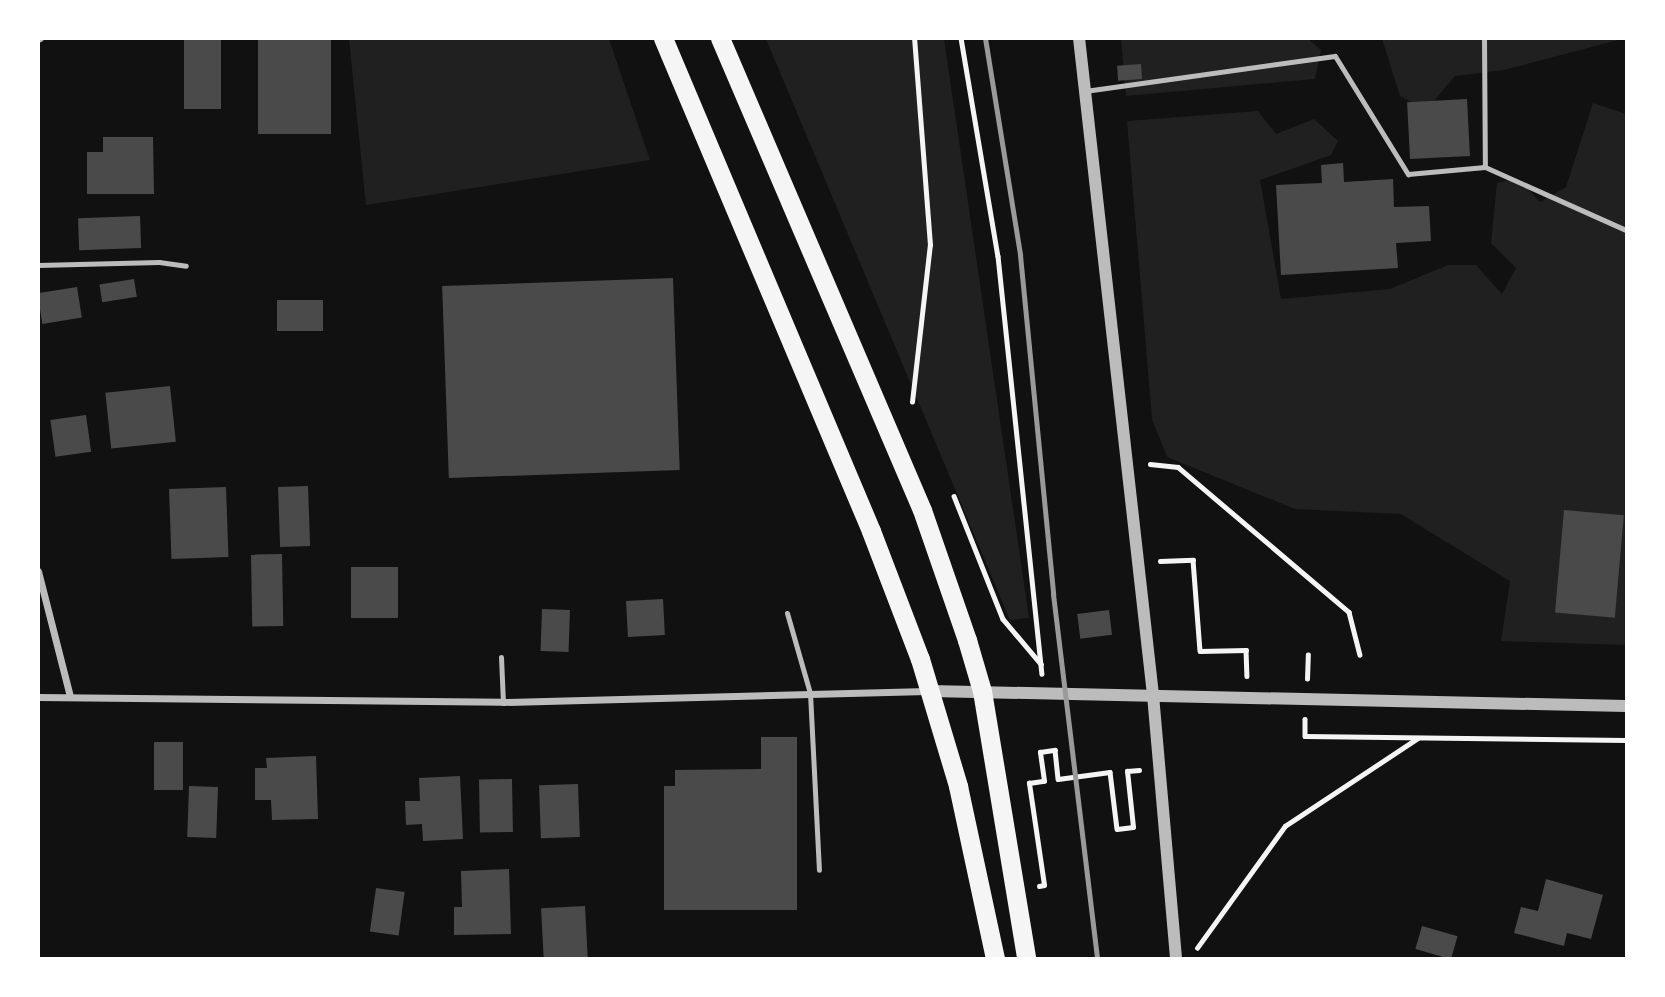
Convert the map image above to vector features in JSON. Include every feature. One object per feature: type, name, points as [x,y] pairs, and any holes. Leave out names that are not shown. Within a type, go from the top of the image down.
[{"type":"highway","points":[[663,38],[871,531],[932,691],[982,884],[995,958]]},
{"type":"highway","points":[[720,38],[922,510],[982,691],[1026,958]]},
{"type":"street","points":[[1079,38],[1153,695],[1176,958]]},
{"type":"street","points":[[38,571],[70,697]]},
{"type":"street","points":[[38,697],[503,702],[810,692],[982,691],[1626,706]]},
{"type":"lane","points":[[1484,38],[1485,167]]},
{"type":"lane","points":[[1085,91],[1335,56],[1408,174],[1485,167],[1626,230]]},
{"type":"lane","points":[[38,265],[159,262],[186,266]]},
{"type":"lane","points":[[787,613],[810,692],[819,870]]},
{"type":"lane","points":[[501,657],[503,702]]},
{"type":"path","points":[[912,402],[930,245],[914,38]]},
{"type":"path","points":[[961,38],[998,256],[1044,692]]},
{"type":"path","points":[[1150,464],[1178,467],[1349,612],[1360,656]]},
{"type":"path","points":[[954,496],[1003,619],[1041,664]]},
{"type":"path","points":[[1159,561],[1193,559],[1200,651],[1246,650],[1247,677]]},
{"type":"path","points":[[1307,680],[1308,654]]},
{"type":"path","points":[[1305,719],[1305,736],[1626,740]]},
{"type":"path","points":[[1196,949],[1285,827],[1419,738]]},
{"type":"path","points":[[1044,885],[1029,783],[1044,781],[1040,751],[1055,750],[1058,779],[1110,772],[1117,829],[1133,827],[1127,771],[1139,770]]},
{"type":"shaded area","points":[[1626,38],[1504,70],[1455,76],[1426,110],[1400,96],[1382,39]]},
{"type":"shaded area","points":[[349,39],[609,39],[650,160],[366,205]]},
{"type":"shaded area","points":[[766,39],[944,39],[1029,618],[1010,620]]},
{"type":"shaded area","points":[[1121,39],[1308,39],[1321,50],[1315,79],[1126,96]]},
{"type":"shaded area","points":[[1593,103],[1626,114],[1626,645],[1501,641],[1510,581],[1401,514],[1295,509],[1167,457],[1152,419],[1127,121],[1258,111],[1276,134],[1314,119],[1338,141],[1331,155],[1260,180],[1281,299],[1390,289],[1448,265],[1476,265],[1502,294],[1516,268],[1491,243],[1497,183],[1517,178],[1540,202],[1566,187]]},
{"type":"building","points":[[184,38],[221,38],[221,109],[184,109]]},
{"type":"building","points":[[258,38],[331,38],[331,134],[258,134]]},
{"type":"building","points":[[1141,64],[1142,79],[1118,81],[1117,66]]},
{"type":"building","points":[[1467,99],[1470,156],[1410,159],[1407,102]]},
{"type":"building","points":[[103,137],[153,137],[154,194],[87,194],[87,152],[103,152]]},
{"type":"building","points":[[1343,163],[1344,182],[1393,179],[1394,207],[1429,206],[1431,241],[1396,243],[1398,268],[1281,275],[1276,185],[1322,183],[1321,165]]},
{"type":"building","points":[[140,216],[141,248],[79,250],[78,218]]},
{"type":"building","points":[[673,278],[680,470],[449,478],[442,286]]},
{"type":"building","points":[[134,279],[137,297],[102,302],[99,284]]},
{"type":"building","points":[[77,287],[82,318],[42,324],[38,293]]},
{"type":"building","points":[[277,300],[323,300],[323,331],[277,331]]},
{"type":"building","points":[[170,386],[176,442],[111,448],[105,393]]},
{"type":"building","points":[[86,415],[91,452],[55,457],[50,420]]},
{"type":"building","points":[[308,486],[310,546],[280,547],[278,487]]},
{"type":"building","points":[[226,487],[228,557],[171,559],[169,489]]},
{"type":"building","points":[[1564,510],[1624,515],[1615,618],[1555,613]]},
{"type":"building","points":[[282,554],[283,626],[252,627],[251,555]]},
{"type":"building","points":[[351,567],[398,567],[398,618],[351,618]]},
{"type":"building","points":[[663,599],[665,635],[628,637],[626,601]]},
{"type":"building","points":[[542,609],[570,610],[569,652],[541,651]]},
{"type":"building","points":[[1109,610],[1112,635],[1080,639],[1077,614]]},
{"type":"building","points":[[761,737],[797,737],[797,910],[664,910],[664,786],[675,786],[675,770],[761,769]]},
{"type":"building","points":[[154,742],[183,742],[183,790],[154,790]]},
{"type":"building","points":[[316,756],[318,819],[272,820],[271,800],[255,800],[255,768],[267,768],[266,758]]},
{"type":"building","points":[[460,776],[463,839],[423,841],[422,824],[406,825],[405,801],[420,801],[419,778]]},
{"type":"building","points":[[512,779],[513,832],[480,833],[479,780]]},
{"type":"building","points":[[578,784],[580,837],[541,838],[539,785]]},
{"type":"building","points":[[189,786],[218,787],[216,838],[187,837]]},
{"type":"building","points":[[509,869],[511,934],[454,935],[454,907],[462,907],[461,871]]},
{"type":"building","points":[[1546,879],[1603,895],[1591,939],[1567,933],[1564,946],[1514,933],[1521,907],[1538,911]]},
{"type":"building","points":[[376,888],[405,892],[399,936],[370,932]]},
{"type":"building","points":[[585,906],[588,958],[544,958],[541,908]]},
{"type":"building","points":[[1422,926],[1458,936],[1451,958],[1415,949]]},
{"type":"railway","points":[[985,38],[1020,255],[1053,594],[1097,958]]}]
